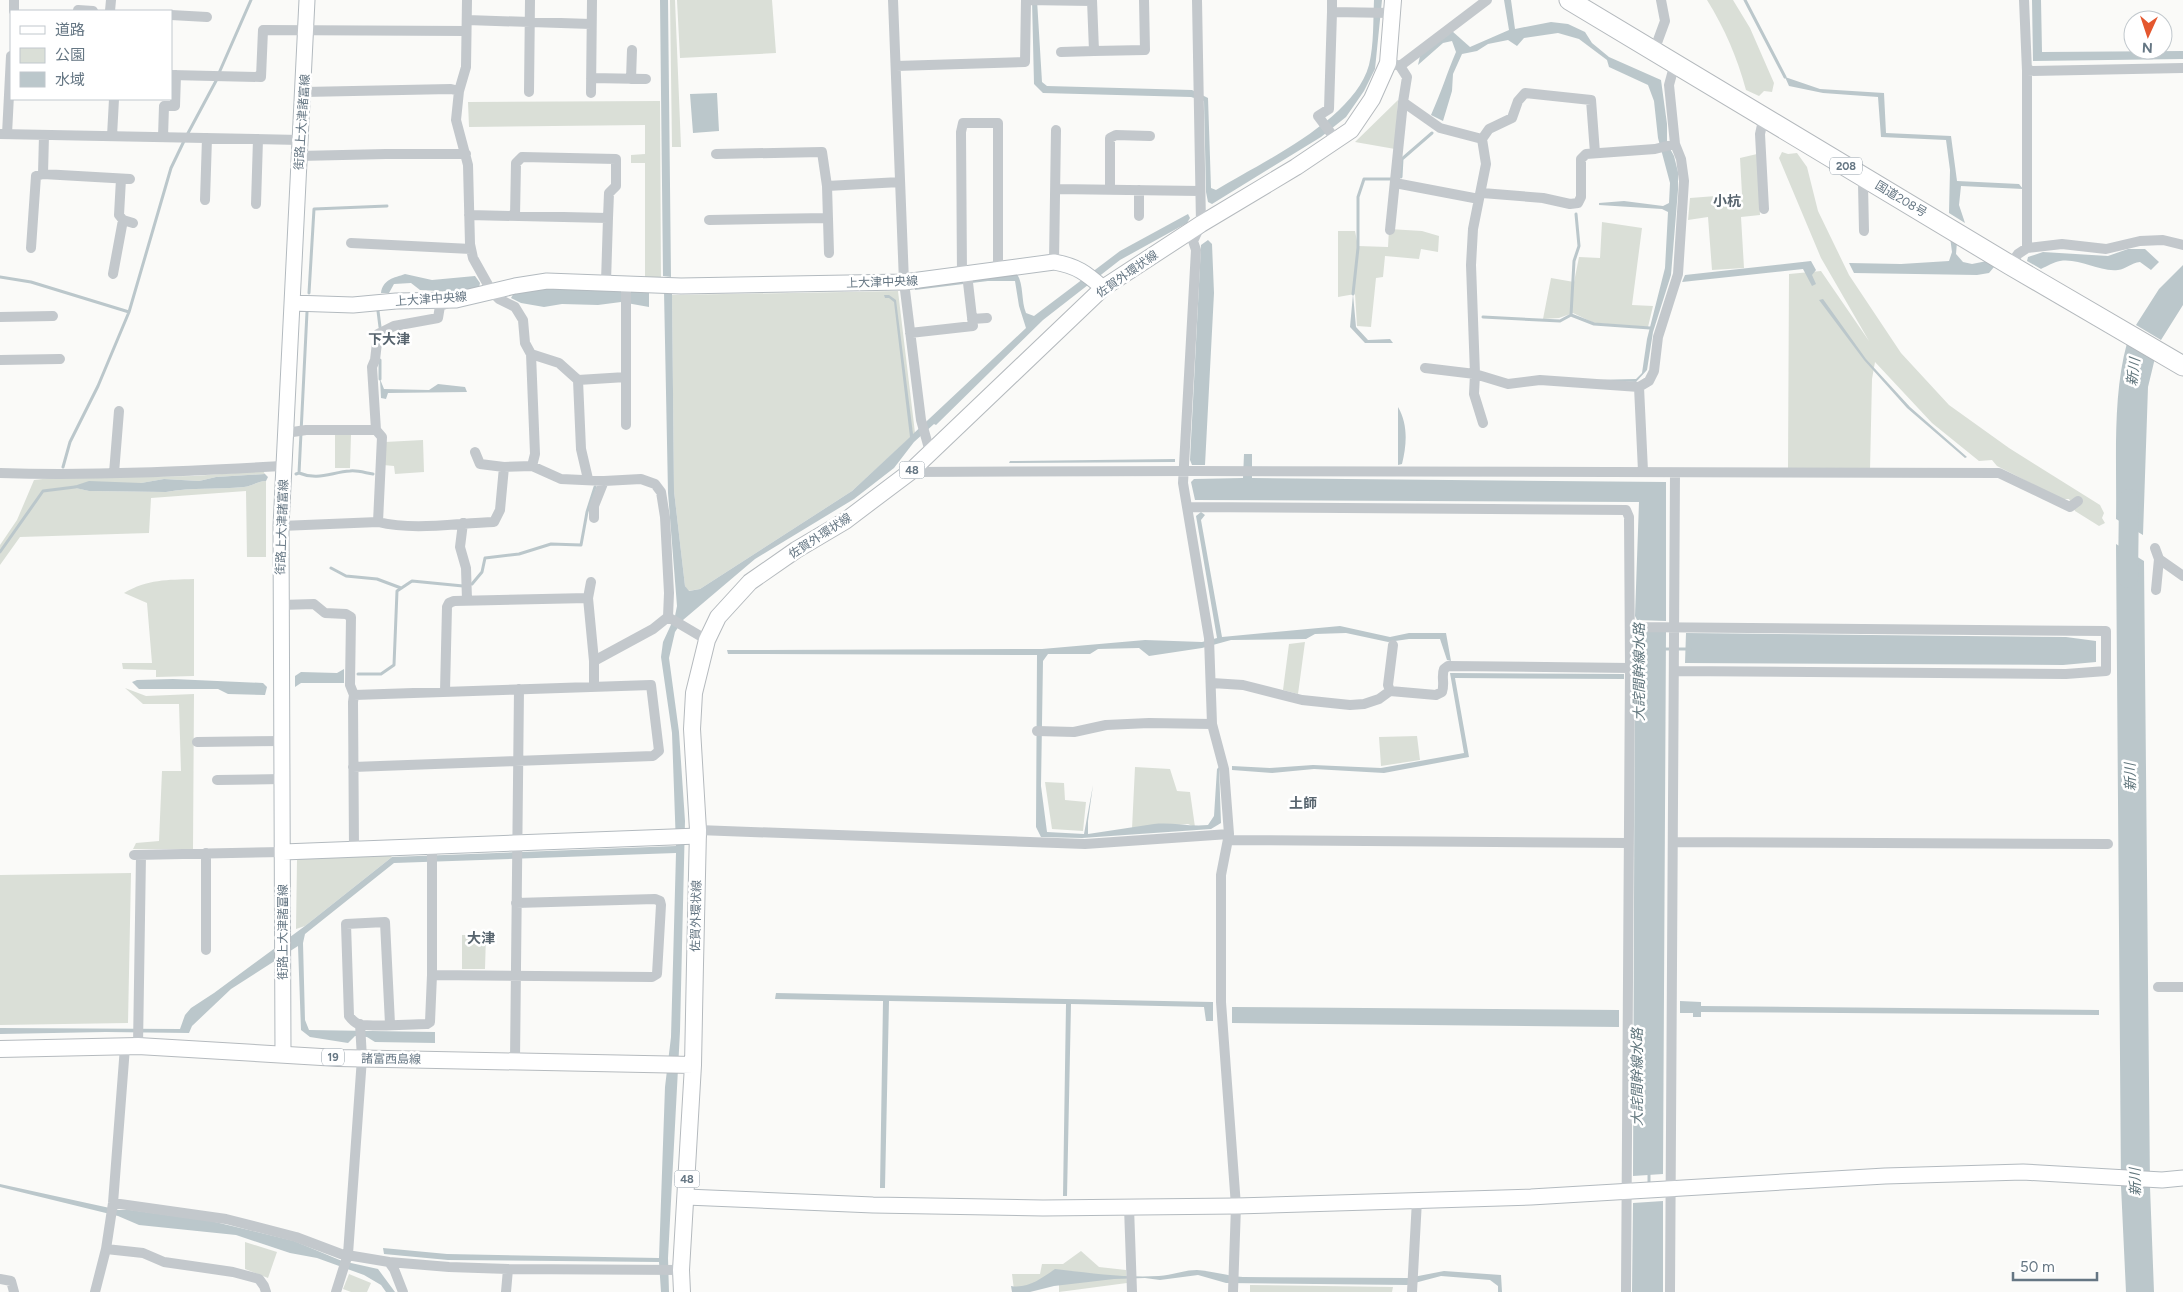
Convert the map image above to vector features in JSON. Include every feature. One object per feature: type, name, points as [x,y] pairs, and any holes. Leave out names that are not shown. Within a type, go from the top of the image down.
[{"type":"highway","name":"国道208号","points":[[1569,0],[2010,265],[2183,366]]},
{"type":"main road","name":"佐賀外環状線","points":[[682,1292],[676,1270],[686,1197],[680,1065],[695,834],[692,729],[694,693],[707,640],[718,617],[750,582],[796,550],[845,521],[910,472],[927,445],[1095,281],[1201,224],[1296,167],[1333,136],[1350,130],[1394,64],[1389,8]]},
{"type":"main road","name":"諸富西島線","points":[[0,1049],[134,1038],[283,1054],[362,1058],[680,1065]]},
{"type":"street","name":"街路上大津諸富線","points":[[283,1054],[281,526],[284,466],[296,432],[292,303],[304,92],[307,0]]},
{"type":"street","points":[[467,0],[466,67],[459,91],[456,120],[466,154],[472,258],[492,292],[499,299],[515,307],[523,320],[525,343],[531,354],[535,454],[532,466]]},
{"type":"street","points":[[529,92],[530,0]]},
{"type":"street","points":[[592,0],[592,93]]},
{"type":"street","points":[[893,0],[904,282],[921,420],[927,445]]},
{"type":"street","points":[[896,66],[1025,62],[1026,0],[1092,0],[1094,51]]},
{"type":"street","points":[[1061,52],[1145,50],[1144,0]]},
{"type":"street","points":[[1197,0],[1201,224],[1193,240],[1196,250],[1183,472],[1210,642],[1212,724],[1224,769],[1228,837],[1221,875],[1221,1002],[1236,1206],[1233,1289]]},
{"type":"street","points":[[1332,0],[1329,109],[1318,116],[1333,136]]},
{"type":"street","points":[[1390,230],[1407,76],[1394,64],[1487,0]]},
{"type":"street","points":[[1654,51],[1666,21],[1660,0]]},
{"type":"street","points":[[2024,0],[2027,71],[2027,248]]},
{"type":"street","points":[[1332,12],[1370,12],[1389,8]]},
{"type":"street","points":[[172,16],[207,17]]},
{"type":"street","points":[[467,20],[591,24]]},
{"type":"street","points":[[163,137],[164,106],[175,106],[173,75],[261,77],[263,30],[466,31]]},
{"type":"street","points":[[631,79],[632,50]]},
{"type":"street","points":[[1425,368],[1476,374],[1508,384],[1540,380],[1639,387],[1649,381],[1654,371],[1658,337],[1678,274],[1684,181],[1675,144],[1669,85],[1675,63]]},
{"type":"street","points":[[10,67],[4,134],[300,140]]},
{"type":"street","points":[[2027,71],[2183,68]]},
{"type":"street","points":[[592,78],[646,79]]},
{"type":"street","points":[[304,92],[451,89],[459,91]]},
{"type":"street","points":[[1483,423],[1474,394],[1476,374],[1471,265],[1473,229],[1486,164],[1482,139],[1489,129],[1512,118],[1518,101],[1525,93],[1590,100],[1595,153]]},
{"type":"street","points":[[112,136],[114,100]]},
{"type":"street","points":[[1403,102],[1440,128],[1482,139]]},
{"type":"street","points":[[1764,209],[1760,134],[1766,118]]},
{"type":"street","points":[[910,333],[973,326],[966,279],[961,132],[963,123],[998,123],[998,270]]},
{"type":"street","points":[[1054,262],[1056,130]]},
{"type":"street","points":[[43,174],[44,135]]},
{"type":"street","points":[[1110,189],[1110,138],[1116,135],[1150,136]]},
{"type":"street","points":[[205,200],[207,138]]},
{"type":"street","points":[[256,204],[258,139]]},
{"type":"street","points":[[1395,183],[1480,196],[1543,198],[1570,204],[1578,203],[1581,197],[1579,178],[1581,159],[1586,154],[1655,148],[1675,144]]},
{"type":"street","points":[[716,154],[822,152],[826,186],[829,253]]},
{"type":"street","points":[[299,156],[466,154]]},
{"type":"street","points":[[515,216],[516,163],[522,156],[616,159],[616,186],[609,193],[606,282]]},
{"type":"street","points":[[31,248],[36,176],[43,174],[126,179],[119,215],[128,222],[113,274]]},
{"type":"street","points":[[1864,231],[1863,184],[1866,178]]},
{"type":"street","points":[[826,186],[900,182]]},
{"type":"street","points":[[1056,189],[1200,192]]},
{"type":"street","points":[[1139,190],[1139,216]]},
{"type":"street","points":[[469,215],[608,218]]},
{"type":"street","points":[[709,220],[828,218]]},
{"type":"street","points":[[2010,265],[2018,254],[2027,248],[2062,244],[2106,249],[2140,241],[2164,240],[2183,244]]},
{"type":"street","points":[[351,243],[471,249]]},
{"type":"street","name":"上大津中央線","points":[[292,303],[353,305],[396,301],[456,300],[515,286],[547,281],[667,285],[904,282],[966,279],[998,270],[1054,262],[1070,265],[1095,281]]},
{"type":"street","points":[[626,283],[626,425]]},
{"type":"street","points":[[378,522],[382,436],[376,430],[372,367],[375,360],[378,334],[394,326],[438,318],[440,306],[456,300]]},
{"type":"street","points":[[0,317],[53,316]]},
{"type":"street","points":[[972,319],[987,318]]},
{"type":"street","points":[[531,354],[560,364],[578,380],[626,377]]},
{"type":"street","points":[[0,360],[60,359]]},
{"type":"street","points":[[578,380],[580,449],[588,479]]},
{"type":"street","points":[[1639,387],[1643,471]]},
{"type":"street","points":[[114,473],[119,411]]},
{"type":"street","points":[[296,432],[376,430]]},
{"type":"street","points":[[475,452],[480,464],[504,468],[532,466],[561,479],[604,481],[641,479],[655,484],[661,492],[665,517],[669,593],[668,617],[653,629],[594,661]]},
{"type":"street","points":[[0,473],[183,472],[284,466]]},
{"type":"street","points":[[281,526],[378,522],[390,525],[437,526],[494,522],[500,510],[504,468]]},
{"type":"street","points":[[910,472],[1643,471],[1999,473],[2070,507],[2078,501]]},
{"type":"street","points":[[1626,1292],[1648,1189],[1674,842],[1676,472]]},
{"type":"street","points":[[594,518],[594,506],[604,481]]},
{"type":"street","points":[[1188,507],[1626,510],[1629,517],[1630,627],[1629,843],[1648,1189],[1670,1292]]},
{"type":"street","points":[[463,523],[460,547],[466,568],[467,600]]},
{"type":"street","points":[[2155,548],[2159,559],[2156,590]]},
{"type":"street","points":[[2159,559],[2183,576]]},
{"type":"street","points":[[592,582],[588,598],[594,661],[594,686]]},
{"type":"street","points":[[445,691],[447,607],[449,603],[467,600],[588,598]]},
{"type":"street","points":[[281,605],[314,604],[325,612],[346,614],[351,617],[350,685],[354,695],[354,848]]},
{"type":"street","points":[[668,617],[707,640]]},
{"type":"street","points":[[1630,627],[2106,631],[2106,671],[2066,674],[1675,671]]},
{"type":"street","points":[[1390,691],[1388,685],[1393,645]]},
{"type":"street","points":[[1212,683],[1244,685],[1302,700],[1350,705],[1372,702],[1390,691],[1436,694],[1442,692],[1445,686],[1442,673],[1444,668],[1448,666],[1630,668]]},
{"type":"street","points":[[354,695],[651,685],[659,751],[654,756],[354,767]]},
{"type":"street","points":[[515,1060],[519,689]]},
{"type":"street","points":[[1040,731],[1074,732],[1106,725],[1212,724]]},
{"type":"street","points":[[197,742],[282,741]]},
{"type":"street","points":[[217,780],[282,779]]},
{"type":"street","points":[[95,1292],[106,1249],[134,1038],[137,855],[283,852],[354,848],[432,854],[517,851],[695,834],[1085,844],[1228,837],[1629,843]]},
{"type":"street","points":[[1674,842],[2108,844]]},
{"type":"street","points":[[206,853],[206,950]]},
{"type":"street","points":[[390,1024],[385,922],[346,924],[349,1016],[360,1024],[390,1024],[430,1022],[432,854]]},
{"type":"street","points":[[432,975],[652,977],[658,974],[660,901],[655,899],[516,903]]},
{"type":"street","points":[[2158,987],[2183,987]]},
{"type":"street","points":[[336,1292],[347,1257],[362,1058],[360,1024]]},
{"type":"street","points":[[686,1197],[873,1205],[1044,1208],[1236,1206],[1531,1197],[1885,1176],[2023,1172],[2162,1180],[2183,1178]]},
{"type":"street","points":[[1412,1290],[1417,1200]]},
{"type":"street","points":[[1129,1207],[1132,1282]]},
{"type":"street","points":[[112,1209],[226,1219],[296,1237],[347,1257],[389,1262],[508,1269],[676,1270]]},
{"type":"street","points":[[106,1249],[143,1253],[164,1262],[233,1272],[259,1279],[266,1292]]},
{"type":"street","points":[[389,1262],[394,1269],[403,1292]]},
{"type":"street","points":[[506,1292],[508,1269]]},
{"type":"street","points":[[0,1279],[11,1280],[14,1292]]},
{"type":"green space","points":[[670,0],[675,0],[681,147],[672,147]]},
{"type":"green space","points":[[677,0],[772,0],[776,53],[680,58]]},
{"type":"green space","points":[[1707,0],[1733,0],[1750,28],[1774,83],[1772,92],[1764,91],[1759,96],[1746,90],[1730,44]]},
{"type":"green space","points":[[1398,100],[1395,149],[1355,142]]},
{"type":"green space","points":[[660,101],[661,278],[645,279],[645,163],[631,163],[631,155],[645,154],[645,125],[469,127],[468,102]]},
{"type":"green space","points":[[1782,152],[1788,154],[1797,153],[1807,167],[1818,211],[1849,275],[1901,353],[1949,405],[2009,448],[2100,505],[2104,513],[2102,518],[2105,523],[2099,526],[2075,511],[2069,499],[2062,499],[1997,466],[1992,460],[1979,461],[1932,423],[1875,362],[1872,379],[1870,470],[1788,469],[1789,274],[1821,271],[1869,341],[1821,258],[1779,158]]},
{"type":"green space","points":[[1757,154],[1760,215],[1741,217],[1744,268],[1712,270],[1708,217],[1688,220],[1690,198],[1742,194],[1740,158]]},
{"type":"green space","points":[[1602,222],[1642,228],[1632,305],[1653,306],[1648,327],[1594,323],[1573,313],[1559,318],[1543,319],[1551,278],[1574,282],[1579,257],[1600,258]]},
{"type":"green space","points":[[1389,229],[1422,231],[1439,236],[1438,252],[1421,249],[1419,259],[1385,256],[1383,277],[1376,278],[1371,327],[1357,326],[1355,294],[1338,297],[1338,231],[1355,231],[1358,246],[1388,247]]},
{"type":"green space","points":[[898,291],[915,433],[852,491],[700,589],[688,591],[685,586],[674,491],[672,295]]},
{"type":"green space","points":[[335,435],[351,435],[350,468],[335,468]]},
{"type":"green space","points":[[423,440],[424,472],[395,474],[394,466],[383,465],[385,442]]},
{"type":"green space","points":[[263,471],[265,474],[216,477],[199,481],[164,479],[141,483],[72,487],[89,491],[166,492],[244,487],[266,481],[266,557],[247,557],[246,491],[151,498],[149,533],[20,537],[0,565],[0,545],[17,520],[34,480],[51,478],[194,476]]},
{"type":"green space","points":[[194,579],[194,676],[156,677],[156,670],[123,669],[122,663],[152,663],[147,603],[124,593],[150,583],[166,580]]},
{"type":"green space","points":[[1305,642],[1298,694],[1283,690],[1289,644]]},
{"type":"green space","points":[[125,688],[146,696],[194,694],[193,849],[133,849],[136,843],[159,841],[162,771],[181,771],[179,704],[143,704]]},
{"type":"green space","points":[[1417,736],[1420,760],[1381,766],[1379,737]]},
{"type":"green space","points":[[1135,767],[1170,769],[1177,791],[1190,792],[1195,827],[1188,824],[1132,829]]},
{"type":"green space","points":[[1045,782],[1064,783],[1065,800],[1086,802],[1083,831],[1052,829]]},
{"type":"green space","points":[[389,854],[392,857],[305,926],[296,929],[297,860],[302,856]]},
{"type":"green space","points":[[131,873],[128,1023],[0,1025],[0,875]]},
{"type":"green space","points":[[462,935],[486,935],[485,969],[462,969]]},
{"type":"green space","points":[[245,1242],[277,1252],[268,1278],[245,1269]]},
{"type":"green space","points":[[1081,1251],[1099,1267],[1126,1270],[1127,1283],[1059,1292],[1059,1283],[1014,1290],[1012,1274],[1040,1274],[1042,1264],[1063,1264]]},
{"type":"green space","points":[[349,1274],[371,1283],[367,1292],[351,1292],[343,1289]]},
{"type":"green space","points":[[1250,1285],[1393,1287],[1392,1292],[1250,1292]]},
{"type":"water","points":[[660,0],[668,0],[671,277],[663,276]]},
{"type":"water","points":[[1032,0],[1037,0],[1042,82],[1047,86],[1192,90],[1208,98],[1211,188],[1216,190],[1304,138],[1345,104],[1360,85],[1369,65],[1373,41],[1374,0],[1382,0],[1375,69],[1364,91],[1346,117],[1321,137],[1212,204],[1208,202],[1206,192],[1204,101],[1191,97],[1043,93],[1034,84]]},
{"type":"water","points":[[1504,0],[1511,0],[1515,29],[1551,22],[1568,24],[1585,32],[1592,43],[1609,57],[1661,80],[1667,124],[1667,143],[1674,156],[1678,172],[1671,275],[1653,332],[1647,370],[1636,382],[1591,380],[1636,379],[1642,373],[1647,339],[1665,268],[1668,212],[1662,209],[1599,205],[1599,203],[1624,201],[1663,206],[1669,203],[1670,183],[1658,138],[1654,101],[1648,85],[1609,67],[1607,60],[1579,39],[1558,33],[1524,38],[1517,46],[1508,40],[1488,44],[1477,51],[1462,54],[1453,74],[1452,91],[1443,121],[1431,115],[1456,52],[1452,41],[1443,43],[1418,65],[1420,56],[1452,31],[1470,47],[1509,30]]},
{"type":"water","points":[[2032,0],[2041,0],[2042,52],[2123,51],[2123,60],[2033,61]]},
{"type":"water","points":[[2173,51],[2183,51],[2183,59],[2173,59]]},
{"type":"water","points":[[1785,77],[1820,89],[1884,93],[1886,133],[1951,136],[1957,181],[2019,184],[2023,189],[1961,186],[1959,205],[1965,223],[1949,213],[1950,170],[1946,140],[1881,137],[1878,97],[1823,93],[1789,86]]},
{"type":"water","points":[[717,93],[719,131],[693,133],[690,94]]},
{"type":"water","points":[[1188,214],[1190,218],[1187,223],[1120,260],[1043,320],[936,425],[934,424],[914,442],[894,468],[854,499],[755,559],[683,620],[675,632],[669,658],[679,732],[685,821],[680,1031],[668,1258],[669,1292],[661,1292],[659,1262],[448,1260],[384,1254],[383,1248],[447,1254],[659,1258],[665,1087],[671,1037],[676,853],[394,863],[305,934],[303,943],[305,1020],[309,1030],[435,1032],[435,1043],[375,1042],[367,1037],[355,1036],[348,1043],[310,1037],[301,1030],[298,946],[231,989],[192,1026],[189,1033],[0,1034],[0,1028],[180,1029],[185,1015],[191,1008],[305,926],[392,857],[676,846],[672,733],[661,657],[663,642],[675,616],[677,606],[668,493],[664,291],[672,292],[674,491],[685,586],[689,591],[700,589],[852,491],[910,437],[894,302],[889,298],[885,298],[884,295],[889,295],[896,300],[913,434],[1026,328],[1019,306],[1015,281],[988,281],[915,290],[915,287],[1017,274],[1021,283],[1026,313],[1034,316],[1120,251]]},
{"type":"water","points":[[1950,237],[1957,242],[1956,254],[1963,262],[1972,264],[1987,261],[1994,267],[1989,273],[1977,275],[1854,273],[1849,263],[1901,264],[1949,261],[1952,252]]},
{"type":"water","points":[[1208,240],[1212,244],[1214,293],[1205,465],[1192,465],[1190,460],[1201,245]]},
{"type":"water","points":[[2128,249],[2145,249],[2159,262],[2151,270],[2140,262],[2118,270],[2111,270],[2075,261],[2055,262],[2041,269],[2027,261],[2028,257],[2043,252],[2108,256]]},
{"type":"water","points":[[1811,261],[1816,270],[1812,275],[1816,284],[1812,286],[1803,269],[1682,282],[1685,275]]},
{"type":"water","points":[[2183,265],[2183,305],[2161,340],[2136,325],[2159,289]]},
{"type":"water","points":[[405,274],[432,280],[475,276],[480,283],[479,288],[458,292],[420,290],[411,283],[394,284],[389,293],[381,293],[382,288],[387,282]]},
{"type":"water","points":[[549,286],[649,292],[649,307],[621,302],[598,305],[562,304],[544,307],[521,303],[511,298],[514,293]]},
{"type":"water","points":[[1353,294],[1356,327],[1368,340],[1390,339],[1393,343],[1365,343],[1350,327]]},
{"type":"water","points":[[1823,299],[1866,359],[1910,407],[1967,457],[1965,458],[1907,408],[1864,360],[1819,300]]},
{"type":"water","points":[[2127,343],[2155,358],[2148,387],[2143,535],[2116,519],[2117,408],[2122,364]]},
{"type":"water","points":[[380,379],[384,389],[429,390],[438,384],[465,387],[467,392],[388,393],[386,399],[381,398]]},
{"type":"water","points":[[1398,407],[1404,420],[1406,434],[1402,464],[1398,465]]},
{"type":"water","points":[[1244,454],[1252,454],[1252,478],[1666,482],[1666,621],[1637,620],[1635,616],[1639,502],[1195,500],[1191,482],[1194,479],[1243,478]]},
{"type":"water","points":[[1175,459],[1175,462],[1009,463],[1010,461]]},
{"type":"water","points":[[265,474],[268,477],[266,481],[234,488],[166,492],[89,491],[71,487],[89,481],[141,483],[164,479],[199,481],[216,477]]},
{"type":"water","points":[[1201,512],[1205,515],[1201,520],[1222,637],[1340,626],[1390,637],[1409,633],[1446,633],[1451,661],[1447,660],[1440,639],[1409,639],[1388,642],[1346,633],[1315,634],[1306,639],[1231,640],[1202,648],[1149,656],[1139,648],[1098,649],[1090,654],[1048,654],[1043,661],[1041,786],[1047,832],[1084,834],[1093,785],[1088,834],[1154,824],[1208,825],[1214,816],[1217,769],[1219,767],[1221,823],[1211,829],[1082,838],[1041,837],[1036,827],[1037,655],[728,654],[727,650],[1042,649],[1145,640],[1202,642],[1217,638],[1196,516]]},
{"type":"water","points":[[2116,544],[2144,561],[2150,1187],[2154,1292],[2126,1292],[2121,1186]]},
{"type":"water","points":[[1635,632],[1666,632],[1663,1174],[1633,1176]]},
{"type":"water","points":[[1686,633],[2066,637],[2096,641],[2096,662],[2063,665],[1685,663]]},
{"type":"water","points":[[344,669],[344,683],[301,683],[295,687],[295,676],[301,672],[337,673]]},
{"type":"water","points":[[1450,673],[1624,674],[1624,679],[1455,678],[1469,757],[1384,773],[1314,769],[1272,773],[1232,770],[1232,766],[1270,768],[1313,765],[1381,768],[1464,753]]},
{"type":"water","points":[[173,679],[263,683],[267,687],[265,695],[228,694],[218,689],[139,689],[132,682],[137,680]]},
{"type":"water","points":[[776,993],[1213,1002],[1213,1021],[1206,1021],[1204,1007],[1071,1004],[1067,1196],[1063,1196],[1066,1004],[889,1001],[885,1188],[880,1188],[883,1001],[775,999]]},
{"type":"water","points":[[1680,1001],[1701,1002],[1701,1006],[2099,1010],[2099,1015],[1701,1012],[1701,1017],[1693,1017],[1693,1013],[1680,1013]]},
{"type":"water","points":[[1232,1007],[1619,1010],[1619,1027],[1232,1023]]},
{"type":"water","points":[[0,1184],[119,1210],[211,1221],[294,1241],[342,1261],[378,1269],[395,1292],[386,1292],[381,1285],[364,1275],[317,1258],[290,1253],[236,1235],[139,1225],[118,1216],[0,1187]]},
{"type":"water","points":[[1663,1201],[1663,1292],[1632,1292],[1633,1203]]},
{"type":"water","points":[[1055,1269],[1133,1276],[1159,1276],[1197,1270],[1243,1277],[1408,1278],[1444,1271],[1501,1275],[1502,1292],[1498,1292],[1498,1286],[1490,1280],[1441,1276],[1407,1285],[1226,1283],[1198,1275],[1160,1280],[1145,1278],[1114,1279],[1054,1286],[1030,1292],[1012,1292],[1011,1286],[1029,1284]]},
{"type":"waterway","points":[[219,73],[251,0]]},
{"type":"waterway","points":[[1745,0],[1785,77]]},
{"type":"waterway","points":[[187,135],[217,79]]},
{"type":"waterway","points":[[1401,177],[1402,159],[1432,133]]},
{"type":"waterway","points":[[63,467],[70,442],[98,386],[129,312],[171,168],[184,141]]},
{"type":"waterway","points":[[1353,294],[1358,248],[1358,197],[1364,179],[1391,179]]},
{"type":"waterway","points":[[309,293],[314,209],[387,206]]},
{"type":"waterway","points":[[1571,315],[1574,261],[1579,246],[1576,214]]},
{"type":"waterway","points":[[0,277],[31,282],[129,312]]},
{"type":"waterway","points":[[378,311],[380,327]]},
{"type":"waterway","points":[[296,474],[299,473],[307,312]]},
{"type":"waterway","points":[[1483,317],[1560,321],[1571,315],[1594,324],[1650,328]]},
{"type":"waterway","points":[[380,360],[380,379]]},
{"type":"waterway","points":[[299,473],[312,476],[353,471],[373,474]]},
{"type":"waterway","points":[[0,552],[43,491],[75,487]]},
{"type":"waterway","points":[[472,584],[482,572],[485,558],[519,554],[551,544],[581,545],[587,512],[595,487]]},
{"type":"waterway","name":"新川","points":[[2128,578],[2129,499]]},
{"type":"waterway","points":[[331,568],[346,576],[377,579],[401,588]]},
{"type":"waterway","points":[[358,674],[381,674],[394,665],[397,591],[412,581],[463,586]]},
{"type":"waterway","points":[[1663,649],[1690,649]]},
{"type":"waterway","name":"大詫間幹線水路","points":[[1649,1173],[1649,1186]]},
{"type":"district","name":"小杭","points":[[1727,201]]},
{"type":"district","name":"下大津","points":[[389,339]]},
{"type":"district","name":"土師","points":[[1303,803]]},
{"type":"district","name":"大津","points":[[481,938]]}]
